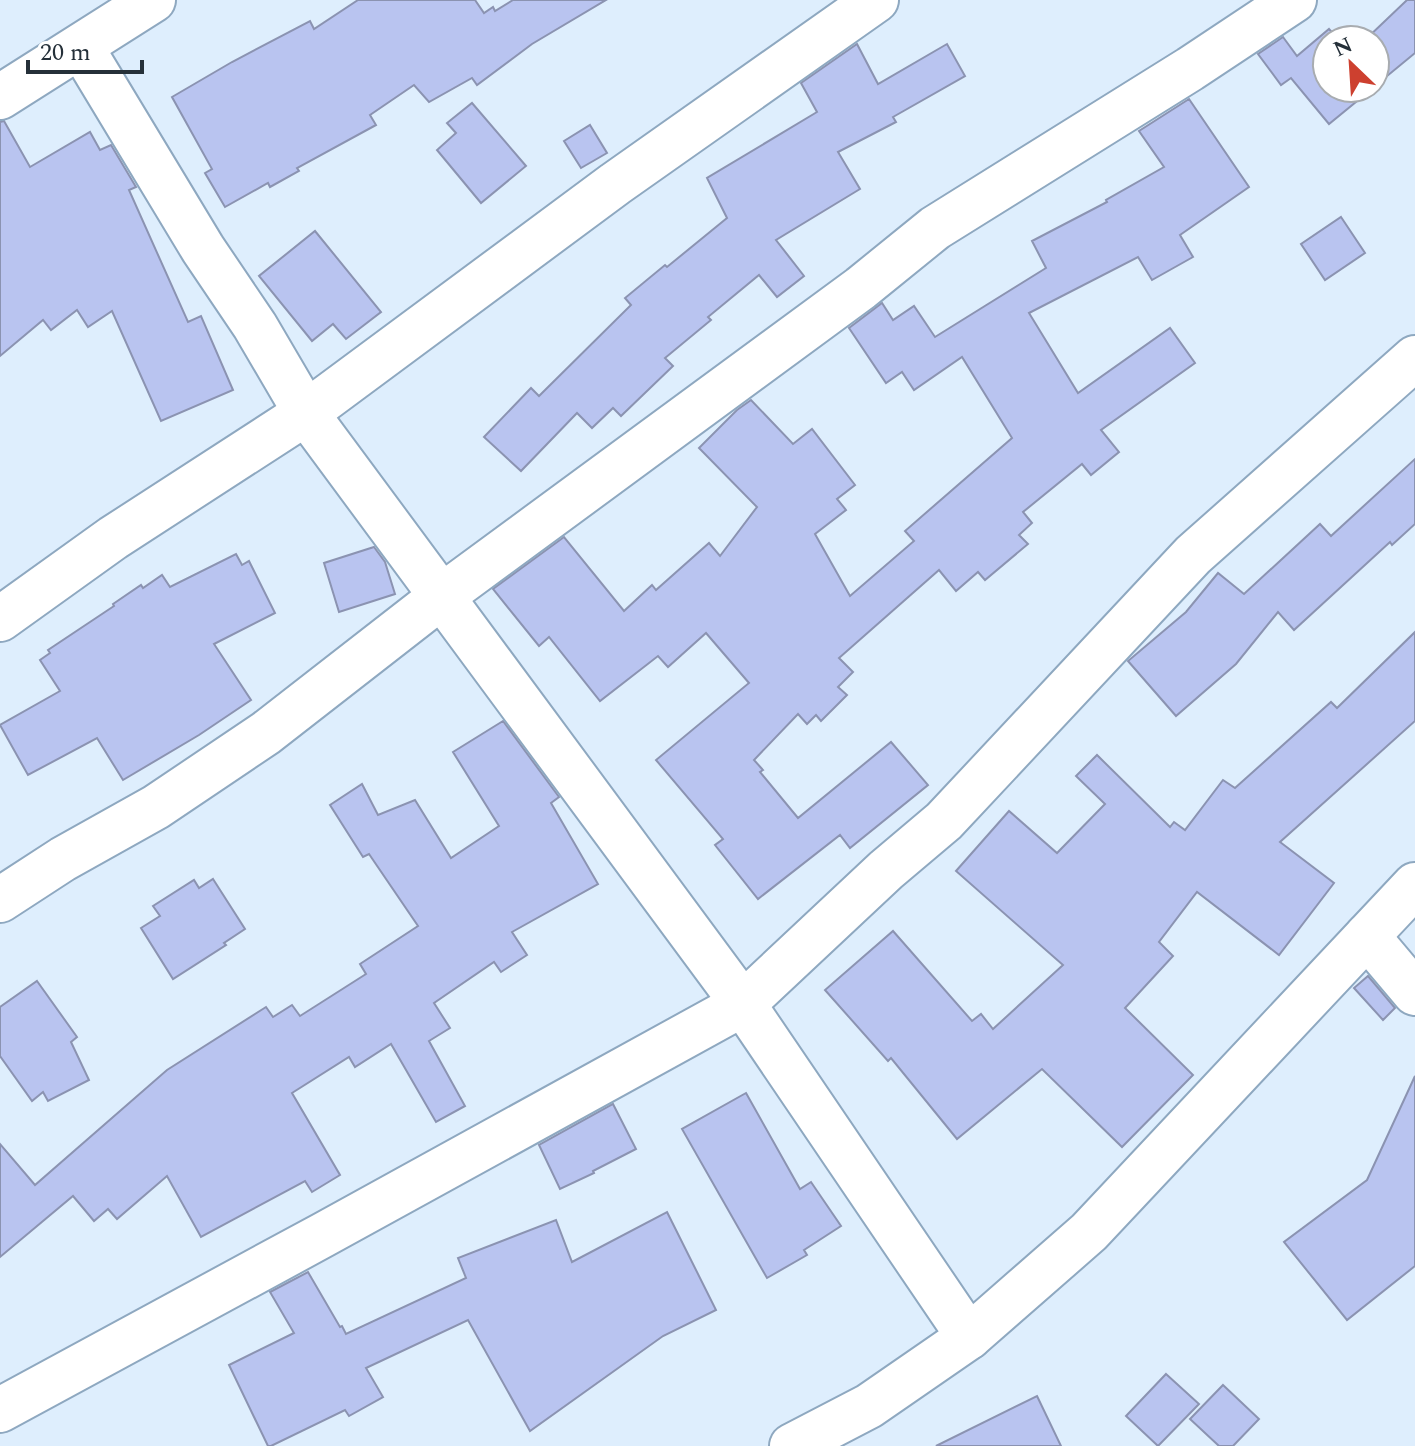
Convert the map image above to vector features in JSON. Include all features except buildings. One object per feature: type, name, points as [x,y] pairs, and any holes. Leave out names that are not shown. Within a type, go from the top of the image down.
[{"type":"street","points":[[0,97],[153,0]]},
{"type":"street","points":[[0,619],[113,538],[306,413],[615,184],[876,0]]},
{"type":"street","points":[[0,900],[63,859],[156,807],[266,733],[442,596],[861,288],[935,228],[1190,69],[1294,0]]},
{"type":"street","points":[[81,47],[306,413],[743,1004],[969,1337]]},
{"type":"street","points":[[0,1410],[743,1004],[886,870],[944,821],[1193,555],[1415,358]]},
{"type":"street","points":[[792,1446],[869,1406],[969,1337],[1089,1232],[1415,885]]},
{"type":"street","points":[[1367,936],[1415,993]]}]
